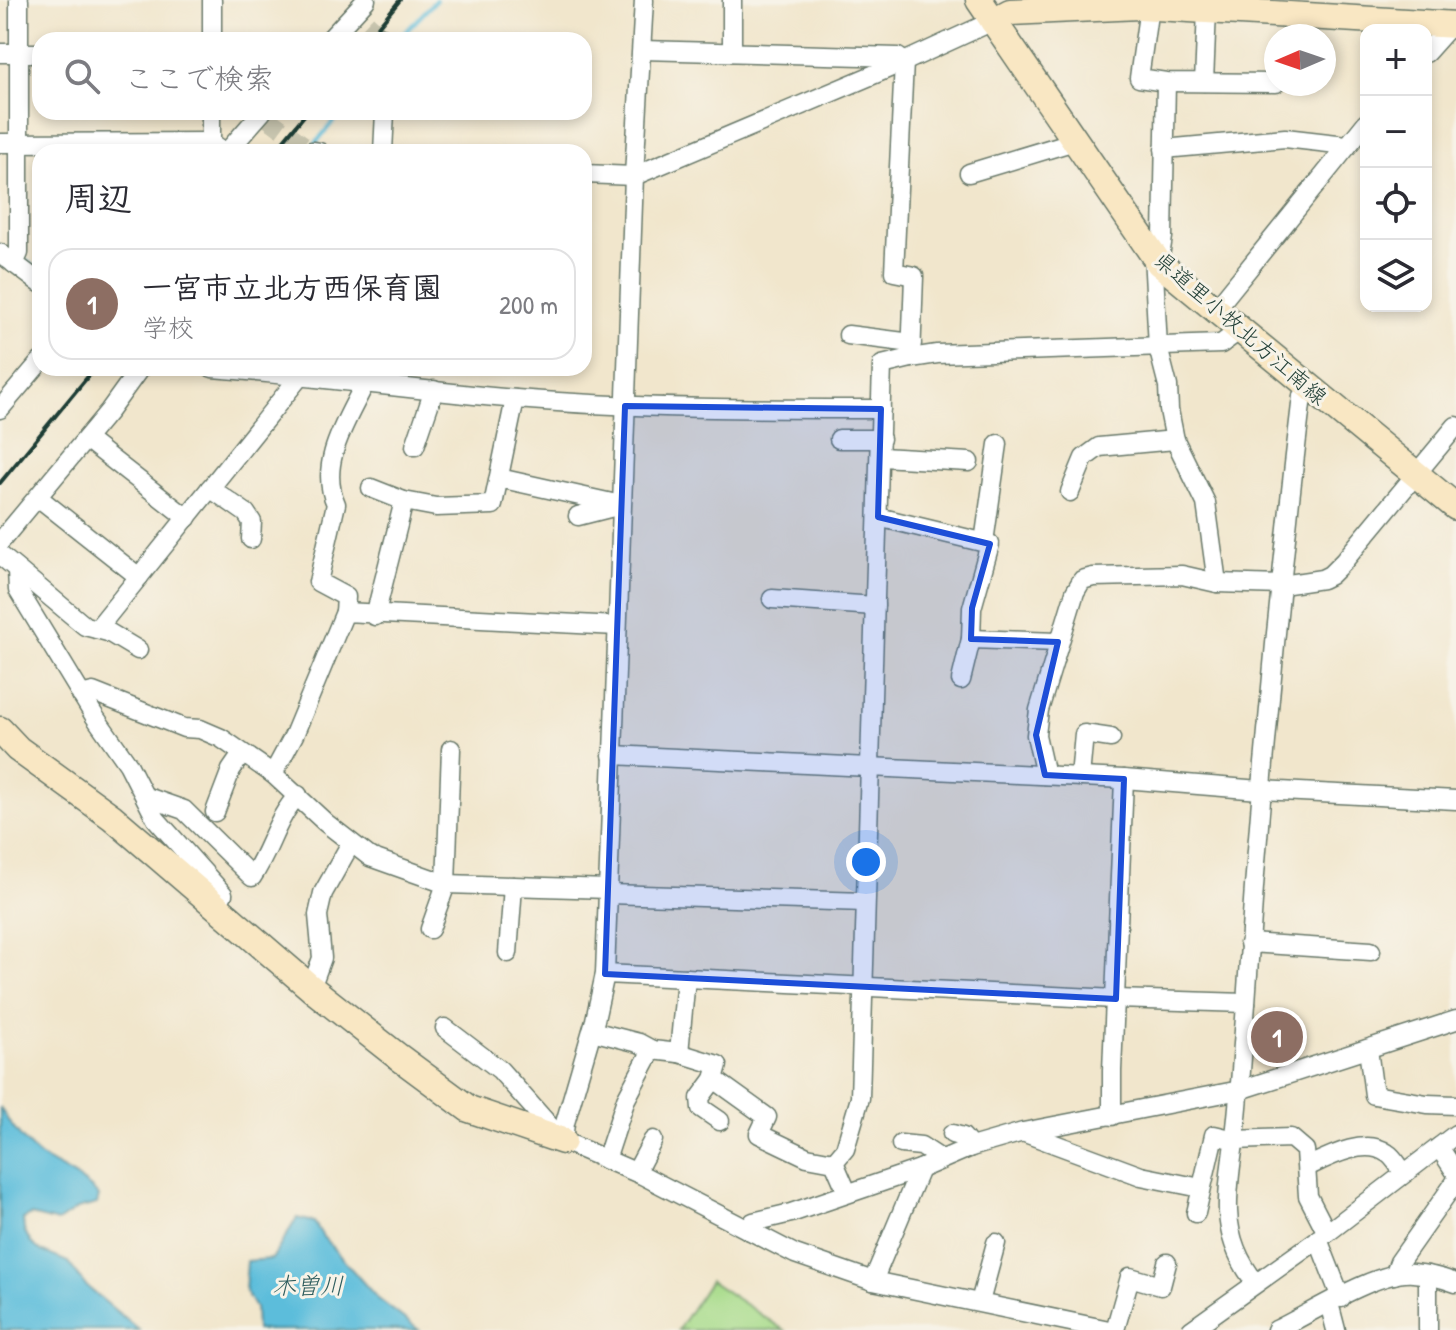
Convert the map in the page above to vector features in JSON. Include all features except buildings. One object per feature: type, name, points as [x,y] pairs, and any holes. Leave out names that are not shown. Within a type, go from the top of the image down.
[{"type":"street","points":[[7,258],[19,253],[10,143],[9,53],[19,0]]},
{"type":"street","points":[[212,0],[212,32]]},
{"type":"street","points":[[563,1141],[565,1123],[605,974],[634,176],[644,0]]},
{"type":"street","points":[[732,0],[732,52]]},
{"type":"street","points":[[1142,4],[1139,78],[1166,82],[1264,83]]},
{"type":"street","points":[[592,174],[634,176],[904,62],[986,10],[1010,12],[1142,4],[1207,10],[1271,7],[1453,25]]},
{"type":"street","name":"県道里小牧北方江南線","points":[[986,10],[1156,259],[1456,507]]},
{"type":"street","points":[[1204,82],[1207,10]]},
{"type":"street","points":[[339,32],[363,12]]},
{"type":"street","points":[[1432,47],[1453,25]]},
{"type":"street","points":[[642,50],[898,57],[904,62]]},
{"type":"street","points":[[9,53],[32,53]]},
{"type":"street","points":[[904,62],[894,272],[914,276],[911,350]]},
{"type":"street","points":[[1166,82],[1163,237],[1156,259],[1158,347],[1168,386],[1175,440],[1206,503],[1217,583]]},
{"type":"street","points":[[213,120],[220,144]]},
{"type":"street","points":[[227,144],[257,120]]},
{"type":"street","points":[[383,144],[385,120]]},
{"type":"street","points":[[1215,310],[1360,130]]},
{"type":"street","points":[[1164,149],[1285,138],[1346,145]]},
{"type":"street","points":[[969,173],[1075,141]]},
{"type":"street","points":[[10,143],[45,144]]},
{"type":"street","points":[[7,258],[32,277]]},
{"type":"street","points":[[848,335],[937,354],[1221,344],[1240,330]]},
{"type":"street","points":[[834,1162],[845,1149],[860,1098],[882,365],[911,350]]},
{"type":"street","points":[[0,409],[32,371]]},
{"type":"street","points":[[0,542],[39,498],[134,376]]},
{"type":"street","points":[[97,629],[300,376]]},
{"type":"street","points":[[325,376],[374,378],[434,390],[515,399],[625,406],[881,409]]},
{"type":"street","points":[[273,774],[294,735],[345,612],[346,597],[318,582],[336,504],[330,492],[334,442],[374,378]]},
{"type":"street","points":[[1256,1283],[1234,1248],[1228,1212],[1240,1090],[1260,790],[1302,396],[1309,387]]},
{"type":"street","points":[[415,446],[434,390]]},
{"type":"street","points":[[371,488],[404,501],[436,507],[493,505],[515,399]]},
{"type":"street","points":[[1045,775],[1036,735],[1039,710],[1058,642],[1082,580],[1093,577],[1182,575],[1217,583],[1282,585],[1322,579],[1330,575],[1456,426]]},
{"type":"street","points":[[86,439],[187,518]]},
{"type":"street","points":[[839,439],[969,462]]},
{"type":"street","points":[[1070,492],[1084,458],[1099,447],[1175,440]]},
{"type":"street","points":[[984,542],[998,444]]},
{"type":"street","points":[[499,478],[621,505]]},
{"type":"street","points":[[210,488],[246,513],[252,522],[251,539]]},
{"type":"street","points":[[39,498],[139,577]]},
{"type":"street","points":[[375,616],[404,501]]},
{"type":"street","points":[[578,516],[621,505]]},
{"type":"street","points":[[878,517],[990,544],[972,608],[971,639],[961,680]]},
{"type":"street","points":[[0,555],[85,626],[108,632],[138,650]]},
{"type":"street","points":[[17,570],[18,590],[81,695],[128,764],[156,819],[223,894],[217,906]]},
{"type":"street","points":[[772,599],[875,606]]},
{"type":"street","points":[[345,612],[375,616],[617,626]]},
{"type":"street","points":[[971,639],[1058,642]]},
{"type":"street","points":[[81,695],[93,692],[184,728],[200,729],[221,738],[273,774],[326,823],[370,857],[446,884],[865,902]]},
{"type":"street","points":[[0,730],[18,749],[112,817],[311,988],[469,1109],[563,1141],[636,1172],[795,1254],[873,1281],[1109,1330]]},
{"type":"street","points":[[1080,777],[1084,734],[1111,738]]},
{"type":"street","points":[[430,929],[446,884],[451,749]]},
{"type":"street","points":[[215,812],[231,770],[242,754]]},
{"type":"street","points":[[612,755],[1124,779],[1456,800]]},
{"type":"street","points":[[1112,1116],[1124,779]]},
{"type":"street","points":[[147,797],[184,810],[252,877],[265,858],[283,812],[298,795]]},
{"type":"street","points":[[311,988],[322,958],[318,915],[323,893],[351,843]]},
{"type":"street","points":[[508,953],[513,886]]},
{"type":"street","points":[[1249,943],[1371,951]]},
{"type":"street","points":[[605,974],[1246,1003]]},
{"type":"street","points":[[679,1053],[686,978]]},
{"type":"street","points":[[748,1230],[753,1222],[791,1213],[920,1169],[971,1147],[1023,1132],[1240,1090],[1456,1020]]},
{"type":"street","points":[[445,1028],[500,1070],[563,1141]]},
{"type":"street","points":[[592,1031],[639,1043],[652,1050],[679,1053],[718,1065],[714,1079],[700,1098],[701,1108],[720,1121]]},
{"type":"street","points":[[1368,1049],[1374,1095],[1427,1104],[1456,1105]]},
{"type":"street","points":[[606,1160],[626,1099],[652,1050]]},
{"type":"street","points":[[714,1079],[767,1117],[759,1134],[807,1157],[834,1162]]},
{"type":"street","points":[[1023,1132],[1141,1176],[1201,1188]]},
{"type":"street","points":[[952,1134],[963,1137],[971,1147]]},
{"type":"street","points":[[1191,1330],[1456,1134]]},
{"type":"street","points":[[1196,1213],[1214,1135],[1235,1140],[1291,1138],[1305,1150],[1308,1196],[1322,1236],[1335,1300],[1336,1330]]},
{"type":"street","points":[[636,1172],[653,1140]]},
{"type":"street","points":[[901,1144],[921,1146],[941,1159]]},
{"type":"street","points":[[1439,1147],[1456,1173]]},
{"type":"street","points":[[1307,1167],[1342,1151],[1369,1148],[1387,1152],[1404,1173]]},
{"type":"street","points":[[834,1162],[847,1192]]},
{"type":"street","points":[[873,1281],[920,1169]]},
{"type":"street","points":[[1394,1275],[1399,1262],[1456,1181]]},
{"type":"street","points":[[980,1302],[996,1243]]},
{"type":"street","points":[[1115,1330],[1130,1277],[1161,1286],[1167,1263]]},
{"type":"street","points":[[1276,1330],[1394,1275],[1412,1272],[1456,1283]]},
{"type":"street","points":[[1428,1275],[1428,1330]]},
{"type":"highlighted area","points":[[625,406],[881,409],[878,517],[990,544],[972,608],[971,639],[1058,642],[1036,735],[1045,775],[1124,779],[1116,999],[605,974]]},
{"type":"green space","points":[[710,1281],[784,1330],[678,1330]]},
{"type":"water","points":[[0,1107],[33,1150],[81,1180],[99,1196],[97,1204],[77,1209],[58,1222],[31,1215],[23,1219],[24,1230],[31,1243],[41,1251],[68,1262],[85,1285],[139,1330],[0,1330]]},
{"type":"water","name":"木曽川","points":[[297,1218],[314,1222],[323,1237],[377,1298],[419,1330],[256,1330],[255,1308],[245,1291],[247,1261],[272,1259]]},
{"type":"waterway","points":[[406,32],[436,0]]},
{"type":"waterway","points":[[315,144],[334,120]]},
{"type":"waterway","points":[[26,261],[32,265]]},
{"type":"tunnel","points":[[367,23],[377,32]]},
{"type":"tunnel","points":[[270,120],[302,144]]},
{"type":"railway","points":[[374,32],[400,0]]},
{"type":"railway","points":[[281,144],[300,120]]},
{"type":"railway","points":[[0,483],[88,376]]},
{"type":"place","name":"一宮市立北方西保育園","points":[[1277,1037]]}]
